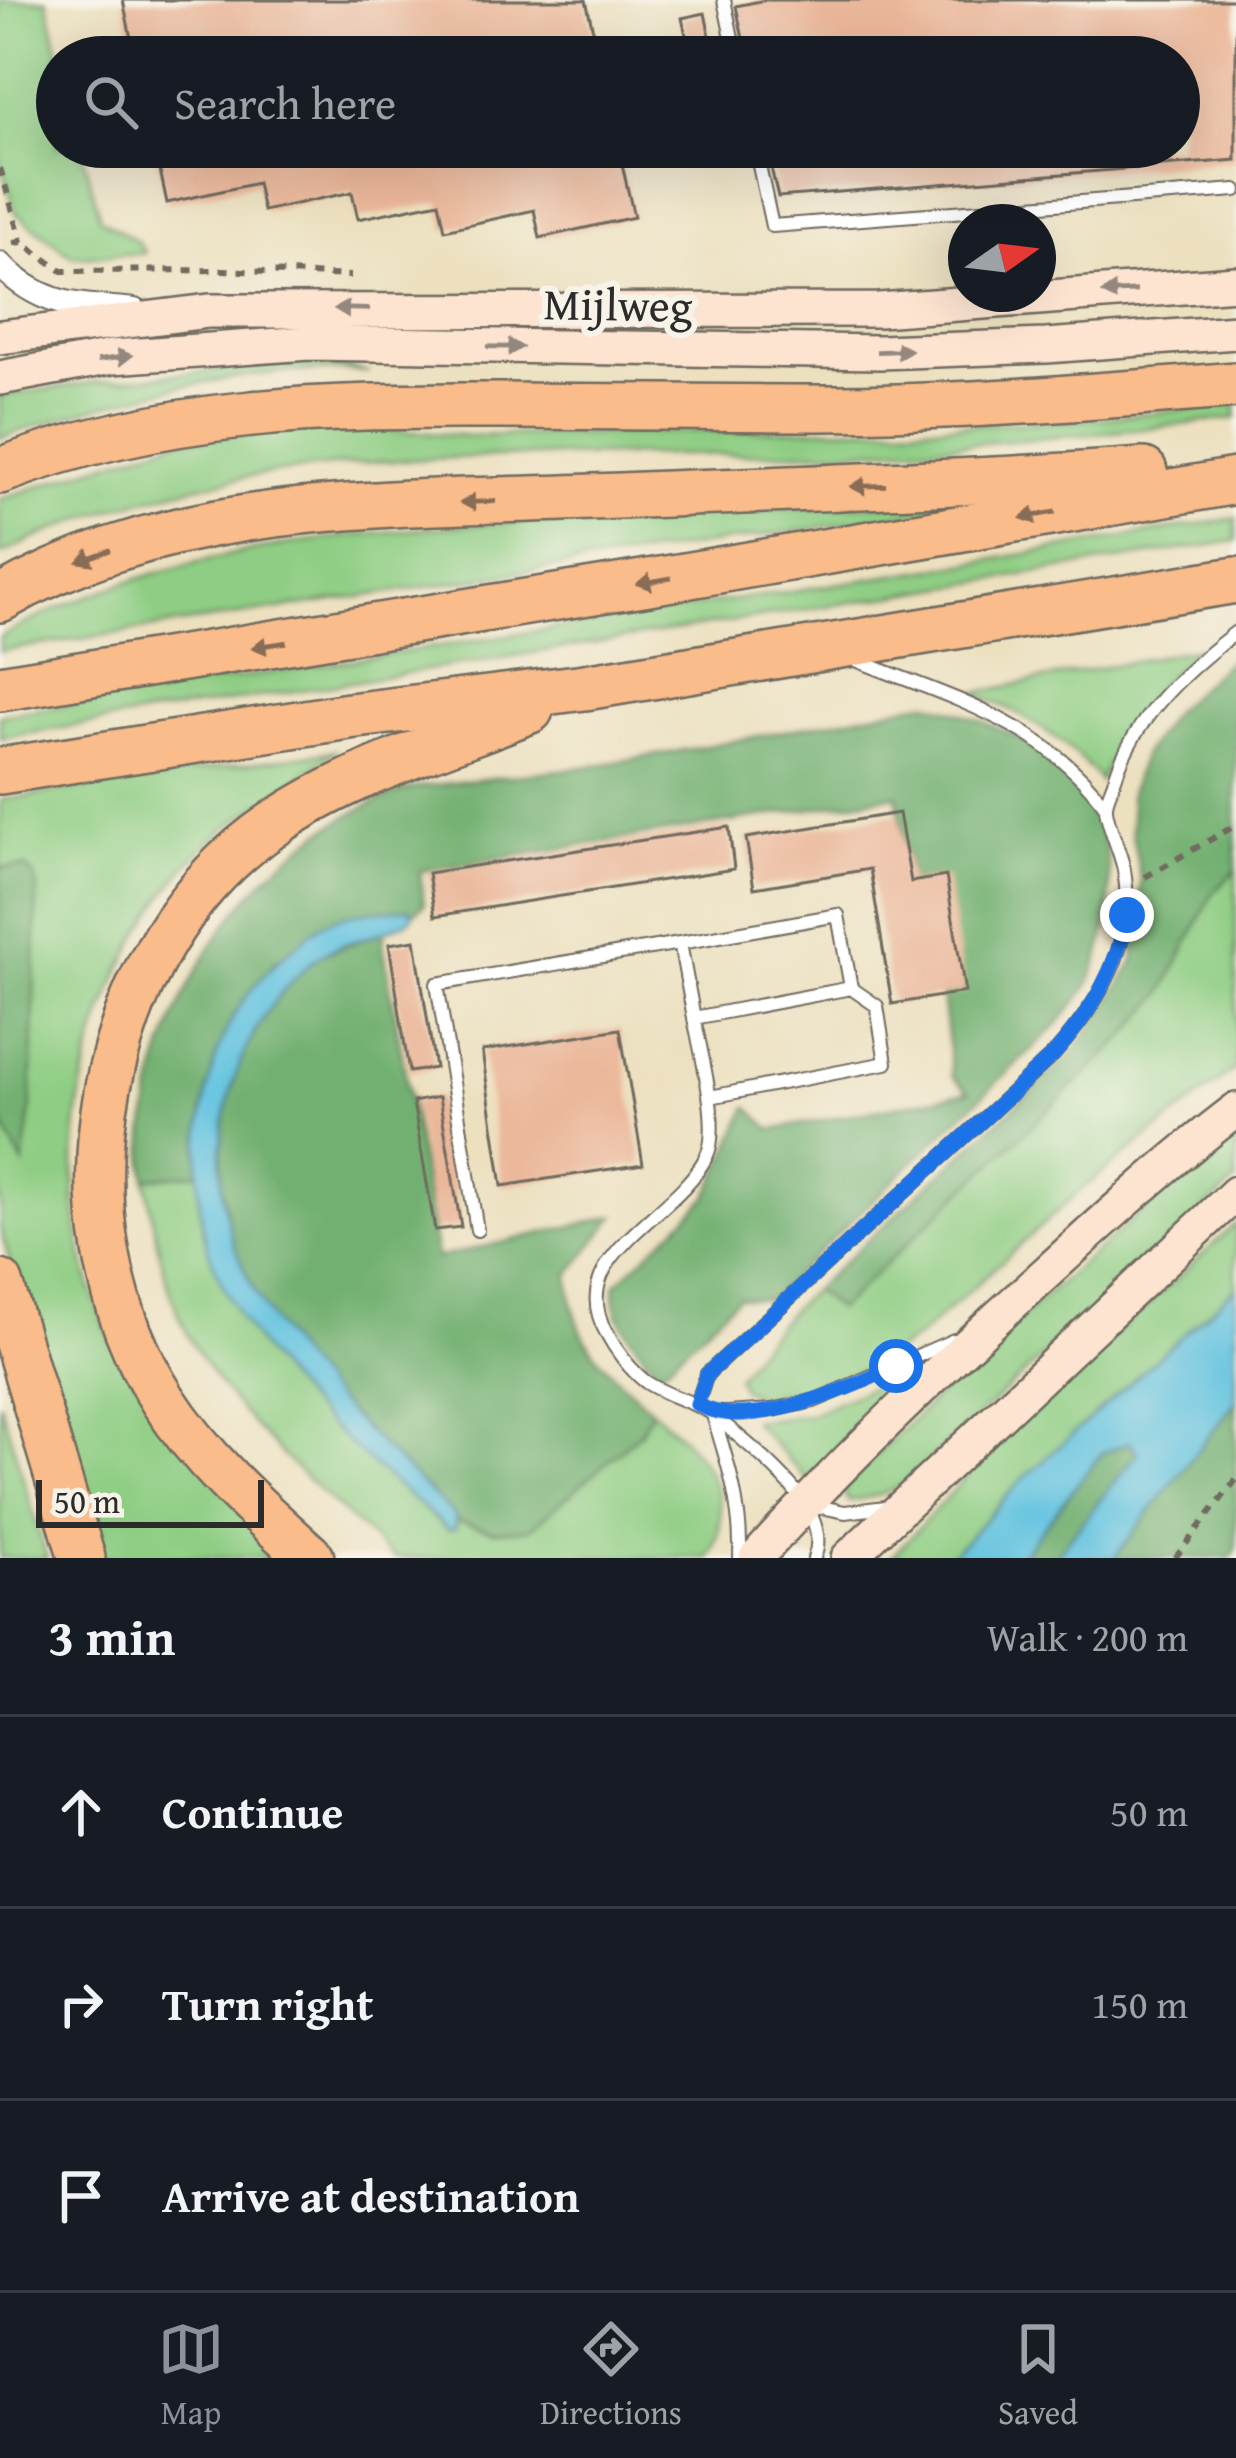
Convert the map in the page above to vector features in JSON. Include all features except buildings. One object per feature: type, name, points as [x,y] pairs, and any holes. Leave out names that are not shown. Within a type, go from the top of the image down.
[{"type":"highway","points":[[0,471],[144,428],[260,410],[361,404],[807,409],[1017,403],[1236,385]]},
{"type":"highway","points":[[14,591],[117,547],[172,530],[292,512],[1236,467]]},
{"type":"highway","points":[[0,688],[1236,481]]},
{"type":"highway","points":[[0,771],[349,716],[585,688],[1236,580]]},
{"type":"highway","points":[[311,1558],[226,1481],[198,1448],[161,1397],[137,1348],[107,1250],[100,1199],[105,1098],[122,1026],[170,932],[209,881],[274,823],[350,784],[585,688]]},
{"type":"highway","points":[[0,1283],[82,1558]]},
{"type":"main road","name":"Mijlweg","points":[[0,337],[178,315],[310,308],[567,313],[879,310],[1236,283]]},
{"type":"main road","name":"Mijlweg","points":[[0,378],[112,357],[309,343],[880,352],[1236,332]]},
{"type":"main road","points":[[755,1558],[988,1325],[1236,1110]]},
{"type":"main road","points":[[848,1558],[1236,1193]]},
{"type":"street","points":[[0,265],[30,291],[52,302],[178,315]]},
{"type":"lane","points":[[724,0],[732,36]]},
{"type":"lane","points":[[760,168],[772,226],[1236,190]]},
{"type":"lane","points":[[1106,807],[1128,746],[1143,722],[1179,680],[1236,632]]},
{"type":"lane","points":[[697,1404],[707,1374],[1054,1054],[1081,1023],[1115,964],[1127,915],[1126,888],[1106,807],[1064,759],[1026,731],[828,649]]},
{"type":"lane","points":[[477,1230],[437,984],[838,915],[850,988]]},
{"type":"lane","points":[[680,944],[710,1097],[710,1151],[678,1197],[610,1257],[598,1275],[597,1315],[641,1378],[712,1414],[806,1502],[818,1523],[814,1558]]},
{"type":"lane","points":[[694,1018],[850,988],[878,1006],[886,1063],[710,1097]]},
{"type":"lane","points":[[712,1414],[772,1410],[814,1401],[988,1325]]},
{"type":"lane","points":[[712,1414],[735,1486],[740,1558]]},
{"type":"lane","points":[[806,1502],[845,1512],[903,1504]]},
{"type":"path","points":[[0,168],[22,242]]},
{"type":"path","points":[[1126,888],[1236,826]]},
{"type":"path","points":[[1175,1558],[1236,1480]]},
{"type":"green space","points":[[0,0],[47,0],[55,36],[36,36],[36,168],[87,168],[100,218],[138,242],[145,253],[73,257],[16,213],[0,161]]},
{"type":"green space","points":[[317,361],[369,372],[228,378],[135,397],[0,438],[0,396]]},
{"type":"green space","points":[[1236,404],[1236,418],[988,443],[801,452],[457,458],[267,474],[175,491],[85,518],[0,555],[0,499],[177,440],[326,426],[469,436],[902,427],[1083,420]]},
{"type":"green space","points":[[1001,500],[0,651],[0,637],[70,603],[217,557],[293,543],[524,522]]},
{"type":"green space","points":[[1236,518],[1236,541],[0,738],[0,715]]},
{"type":"green space","points":[[1200,648],[1141,707],[1100,781],[1074,752],[1043,729],[974,693]]},
{"type":"green space","points":[[1236,654],[1236,870],[1213,893],[1162,994],[1127,1035],[838,1309],[813,1290],[1071,1055],[1134,961],[1141,882],[1130,794],[1142,756],[1173,712]]},
{"type":"green space","points":[[927,702],[1029,744],[1080,787],[1104,839],[1109,867],[1106,926],[1090,981],[1057,1025],[768,1300],[738,1297],[659,1373],[620,1320],[616,1284],[707,1198],[748,1107],[772,1130],[969,1092],[952,1076],[942,995],[945,877],[911,882],[897,795],[420,871],[424,905],[414,913],[408,909],[275,961],[203,1110],[199,1173],[146,1178],[145,1131],[153,1084],[178,1009],[199,967],[252,892],[322,832],[362,808],[413,788],[622,761]]},
{"type":"green space","points":[[334,751],[213,839],[179,875],[143,928],[114,985],[92,1045],[79,1107],[74,1171],[79,1233],[93,1295],[118,1354],[286,1558],[98,1558],[0,1229],[0,1119],[22,1162],[26,867],[0,868],[0,800]]},
{"type":"green space","points":[[26,867],[37,888],[31,1109],[23,1164],[0,1118],[0,868]]},
{"type":"green space","points":[[1236,870],[1236,1068],[1082,1189],[917,1338],[865,1370],[808,1388],[761,1397],[742,1389],[737,1377],[802,1300],[813,1290],[838,1309],[1127,1035],[1162,993],[1213,893]]},
{"type":"green space","points":[[385,930],[383,945],[437,1258],[615,1216],[569,1275],[572,1299],[594,1352],[652,1410],[640,1433],[530,1529],[495,1531],[458,1521],[315,1379],[266,1314],[233,1247],[221,1182],[222,1122],[241,1055],[279,992],[317,957]]},
{"type":"green space","points":[[1236,1135],[1236,1181],[902,1485],[881,1495],[848,1501],[847,1484],[941,1393],[1085,1260]]},
{"type":"green space","points":[[199,1173],[203,1227],[220,1279],[247,1328],[323,1418],[448,1530],[455,1529],[458,1521],[495,1531],[640,1433],[652,1410],[699,1458],[718,1494],[721,1514],[709,1558],[393,1558],[269,1442],[192,1344],[165,1275],[146,1179]]},
{"type":"green space","points":[[1236,1224],[1236,1287],[1022,1480],[949,1558],[891,1558],[994,1446]]},
{"type":"green space","points":[[901,1374],[908,1379],[808,1480],[752,1421],[808,1415]]},
{"type":"green space","points":[[1236,1401],[1236,1550],[1230,1558],[1114,1558]]},
{"type":"green space","points":[[0,1402],[47,1558],[0,1558]]},
{"type":"green space","points":[[1130,1442],[1138,1453],[1054,1558],[1019,1558],[1102,1453]]},
{"type":"water","points":[[408,909],[414,913],[411,919],[323,954],[272,1005],[237,1072],[221,1158],[227,1220],[248,1277],[279,1330],[362,1427],[455,1516],[455,1529],[449,1530],[319,1415],[262,1349],[218,1275],[208,1247],[199,1184],[208,1085],[228,1027],[249,992],[323,924],[356,913]]},
{"type":"water","points":[[1236,1287],[1236,1401],[1114,1558],[1054,1558],[1138,1453],[1130,1442],[1102,1453],[1019,1558],[949,1558],[1022,1480]]},
{"type":"route","points":[[896,1366],[814,1401],[772,1410],[712,1414],[697,1404],[707,1374],[1054,1054],[1105,988],[1127,915]]}]
